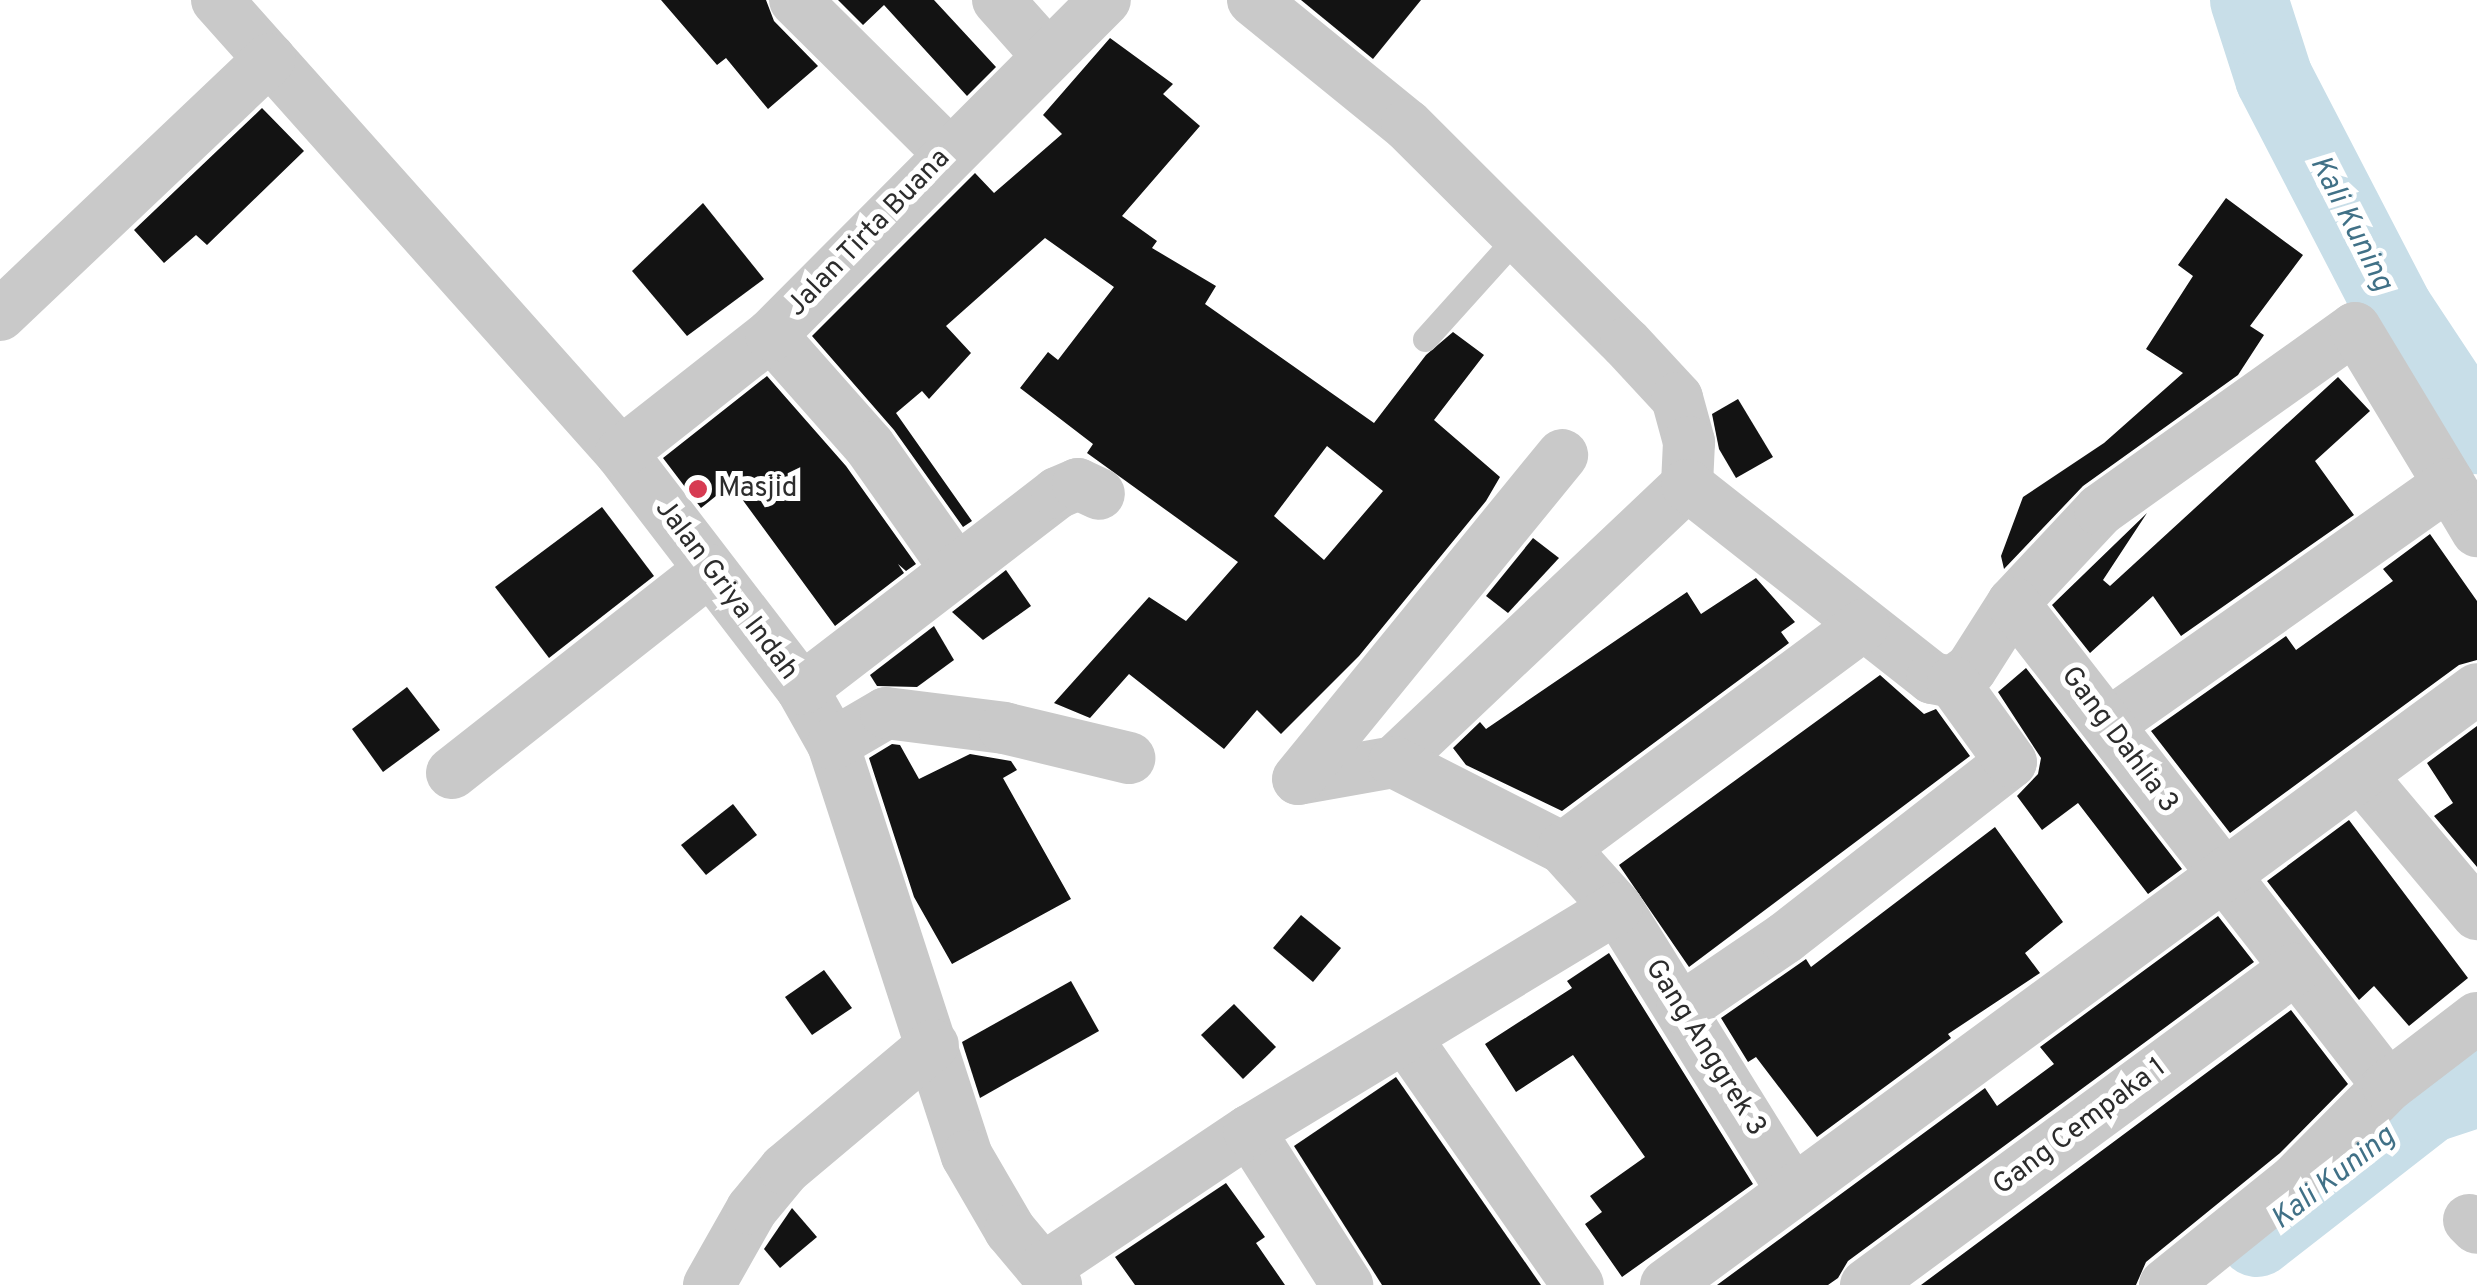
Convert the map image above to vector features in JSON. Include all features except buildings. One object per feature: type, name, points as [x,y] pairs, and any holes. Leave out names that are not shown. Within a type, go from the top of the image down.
[{"type":"street","name":"Jalan Griya Indah","points":[[217,0],[622,453],[802,689],[833,744],[967,1156],[1010,1230],[1050,1277]]},
{"type":"street","points":[[794,0],[947,151]]},
{"type":"street","points":[[998,0],[1048,56]]},
{"type":"street","name":"Jalan Tirta Buana","points":[[622,453],[771,336],[947,151],[1105,0]]},
{"type":"street","points":[[1253,0],[1408,125],[1515,239],[1661,382],[1689,442],[1687,485],[1394,762],[1298,779],[1562,454]]},
{"type":"street","points":[[0,315],[270,59]]},
{"type":"street","points":[[1954,682],[1970,669],[2013,603],[2100,510],[2355,328],[2477,531]]},
{"type":"street","points":[[771,336],[870,446],[956,569]]},
{"type":"street","points":[[802,689],[1057,492],[1078,484],[1100,494]]},
{"type":"street","points":[[2109,724],[2449,484]]},
{"type":"street","points":[[1682,1008],[1785,938],[2010,762],[1954,682],[1932,678],[1687,485]]},
{"type":"street","points":[[452,774],[710,570]]},
{"type":"street","name":"Gang Dahlia 3","points":[[2013,603],[2109,724],[2222,878],[2388,1086]]},
{"type":"street","points":[[1394,762],[1563,848],[1862,626]]},
{"type":"street","points":[[1666,1285],[2477,689]]},
{"type":"street","points":[[833,744],[886,714],[988,725],[1128,758]]},
{"type":"street","points":[[2360,775],[2477,914]]},
{"type":"street","name":"Gang Anggrek 3","points":[[1563,848],[1618,908],[1792,1190]]},
{"type":"street","points":[[1050,1277],[1249,1131],[1618,908]]},
{"type":"street","name":"Gang Cempaka 1","points":[[1866,1285],[2295,969]]},
{"type":"street","points":[[2165,1285],[2294,1181],[2388,1086],[2477,1018]]},
{"type":"street","points":[[1406,1037],[1578,1285]]},
{"type":"street","points":[[710,1285],[752,1209],[786,1169],[933,1045]]},
{"type":"street","points":[[1249,1131],[1347,1285]]},
{"type":"lane","points":[[1424,339],[1515,239]]},
{"type":"waterway","name":"Kali Kuning","points":[[2249,0],[2274,78],[2395,311],[2477,435]]},
{"type":"waterway","name":"Kali Kuning","points":[[2257,1238],[2429,1104],[2477,1088]]},
{"type":"place","name":"Masjid","points":[[698,489]]}]
